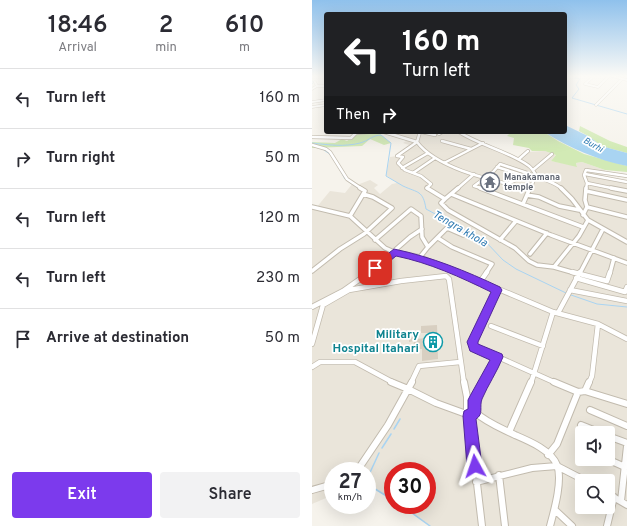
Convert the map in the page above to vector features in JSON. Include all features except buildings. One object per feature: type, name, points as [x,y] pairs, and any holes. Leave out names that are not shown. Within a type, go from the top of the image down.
[{"type":"street","points":[[312,102],[322,101]]},
{"type":"street","points":[[596,105],[600,101]]},
{"type":"street","points":[[312,107],[324,105]]},
{"type":"street","points":[[312,137],[351,138],[355,134]]},
{"type":"street","points":[[391,134],[417,142],[428,153],[444,163],[483,178],[529,189]]},
{"type":"street","points":[[420,134],[417,142],[397,156],[403,157],[398,163],[402,168],[421,176],[431,184],[427,188],[445,200]]},
{"type":"street","points":[[430,134],[434,135]]},
{"type":"street","points":[[462,134],[472,140],[483,143],[519,159],[535,172],[558,186],[572,199],[588,220],[627,242]]},
{"type":"street","points":[[442,141],[471,149]]},
{"type":"street","points":[[444,163],[483,143]]},
{"type":"street","points":[[312,145],[326,149],[330,152],[344,175],[365,191],[350,216]]},
{"type":"street","points":[[519,159],[528,151]]},
{"type":"street","points":[[402,168],[428,153]]},
{"type":"street","points":[[523,204],[535,172],[552,154]]},
{"type":"street","points":[[413,173],[435,158]]},
{"type":"street","points":[[530,174],[500,164],[474,186],[497,193],[553,217],[583,227]]},
{"type":"street","points":[[497,167],[525,176]]},
{"type":"street","points":[[585,174],[587,170],[627,176]]},
{"type":"street","points":[[509,184],[535,172]]},
{"type":"street","points":[[474,174],[441,203],[448,210],[515,248],[529,262],[544,267],[554,268],[625,292],[627,287]]},
{"type":"street","points":[[583,215],[587,206],[587,183],[585,174]]},
{"type":"street","points":[[585,174],[627,182]]},
{"type":"street","points":[[587,183],[627,192]]},
{"type":"street","points":[[586,191],[627,200]]},
{"type":"street","points":[[312,271],[366,231],[392,208],[373,197],[363,194]]},
{"type":"street","points":[[451,194],[516,221],[627,263]]},
{"type":"street","points":[[527,195],[539,197],[559,206],[579,210]]},
{"type":"street","points":[[587,206],[627,217]]},
{"type":"street","points":[[312,207],[350,216],[357,221],[375,240],[385,248],[394,252],[420,258],[555,312],[598,324],[627,338]]},
{"type":"street","points":[[375,240],[411,209],[421,216],[422,237],[428,247]]},
{"type":"street","points":[[554,268],[574,243],[588,220]]},
{"type":"street","points":[[500,240],[516,221]]},
{"type":"street","points":[[420,258],[428,247],[448,228],[463,235]]},
{"type":"street","points":[[312,307],[346,289],[368,274],[414,233],[422,229]]},
{"type":"street","points":[[509,432],[534,372],[555,312],[565,300],[591,250],[604,229]]},
{"type":"street","points":[[530,254],[547,233]]},
{"type":"street","points":[[438,238],[452,247],[492,264],[480,282]]},
{"type":"street","points":[[577,276],[607,282],[614,258]]},
{"type":"street","points":[[312,344],[323,305],[349,290],[401,281],[446,276],[449,279],[460,362],[470,414],[476,482],[482,526]]},
{"type":"street","points":[[497,290],[472,345],[578,392],[585,391],[627,404]]},
{"type":"street","points":[[570,290],[627,301]]},
{"type":"street","points":[[585,391],[592,376],[598,324]]},
{"type":"street","points":[[491,326],[543,346]]},
{"type":"street","points":[[470,414],[475,400],[498,357]]},
{"type":"street","points":[[312,367],[320,362],[355,362],[379,376],[436,403],[480,417],[497,427],[531,442],[548,455],[557,466],[575,475]]},
{"type":"street","points":[[363,462],[388,425],[419,366],[460,362]]},
{"type":"street","points":[[548,455],[557,444],[578,392]]},
{"type":"street","points":[[590,410],[627,426]]},
{"type":"street","points":[[615,439],[627,444],[624,467],[624,503]]},
{"type":"street","points":[[615,463],[624,467]]},
{"type":"street","points":[[476,482],[499,475],[532,468],[557,466]]},
{"type":"street","points":[[550,526],[555,510],[558,483],[557,466]]},
{"type":"street","points":[[499,475],[505,526]]},
{"type":"street","points":[[312,490],[324,487]]},
{"type":"street","points":[[615,497],[624,503]]},
{"type":"street","points":[[555,510],[572,526]]},
{"type":"street","points":[[607,526],[609,514]]},
{"type":"shaded area","points":[[463,134],[520,160],[527,152],[545,151],[556,155],[551,161],[577,166],[576,163],[582,162],[605,170],[602,175],[604,178],[627,182],[627,526],[430,526],[413,514],[436,514],[436,462],[384,462],[384,494],[376,490],[376,462],[324,462],[324,499],[312,504],[312,207],[316,208],[330,191],[345,193],[353,183],[357,185],[370,180],[378,185],[374,188],[380,194],[392,184],[397,183],[386,175],[390,157],[397,156],[412,146],[403,143],[408,140],[394,135]]},
{"type":"green space","points":[[580,126],[610,141],[627,147],[627,153],[601,146],[590,137],[579,131]]},
{"type":"green space","points":[[356,134],[380,134],[391,143],[384,145],[370,139],[362,146],[312,148],[312,142],[335,143],[342,139],[347,141]]},
{"type":"green space","points":[[509,134],[547,134],[584,154],[627,166],[627,172],[605,170],[582,162],[576,163],[577,167],[551,161],[556,155],[545,151],[532,151],[529,148],[513,145],[514,138],[507,136]]},
{"type":"water","name":"Burhi","points":[[567,126],[590,137],[601,146],[627,153],[627,166],[584,153],[548,134],[567,134]]},
{"type":"waterway","points":[[581,101],[627,114]]},
{"type":"waterway","name":"Tengra khola","points":[[312,143],[348,145],[360,143],[375,136],[381,135],[391,143],[386,176],[419,193],[423,198],[426,209],[485,241],[503,260],[516,269],[566,293]]},
{"type":"waterway","points":[[324,150],[331,155]]},
{"type":"waterway","points":[[339,168],[345,179]]},
{"type":"waterway","points":[[349,182],[358,188]]},
{"type":"waterway","name":"Tengra khola","points":[[571,295],[597,304],[627,307]]},
{"type":"waterway","points":[[394,429],[400,419]]},
{"type":"waterway","points":[[382,448],[391,434]]},
{"type":"waterway","points":[[375,462],[379,453]]},
{"type":"waterway","points":[[376,490],[384,494]]},
{"type":"waterway","points":[[413,514],[430,526]]},
{"type":"place","name":"Manakamana temple","points":[[490,182]]},
{"type":"place","name":"Military Hospital Itahari","points":[[433,342]]},
{"type":"route","points":[[375,268],[394,252],[420,258],[461,273],[497,290],[472,342],[474,347],[498,357],[475,400],[475,412],[469,416],[475,466]]}]
